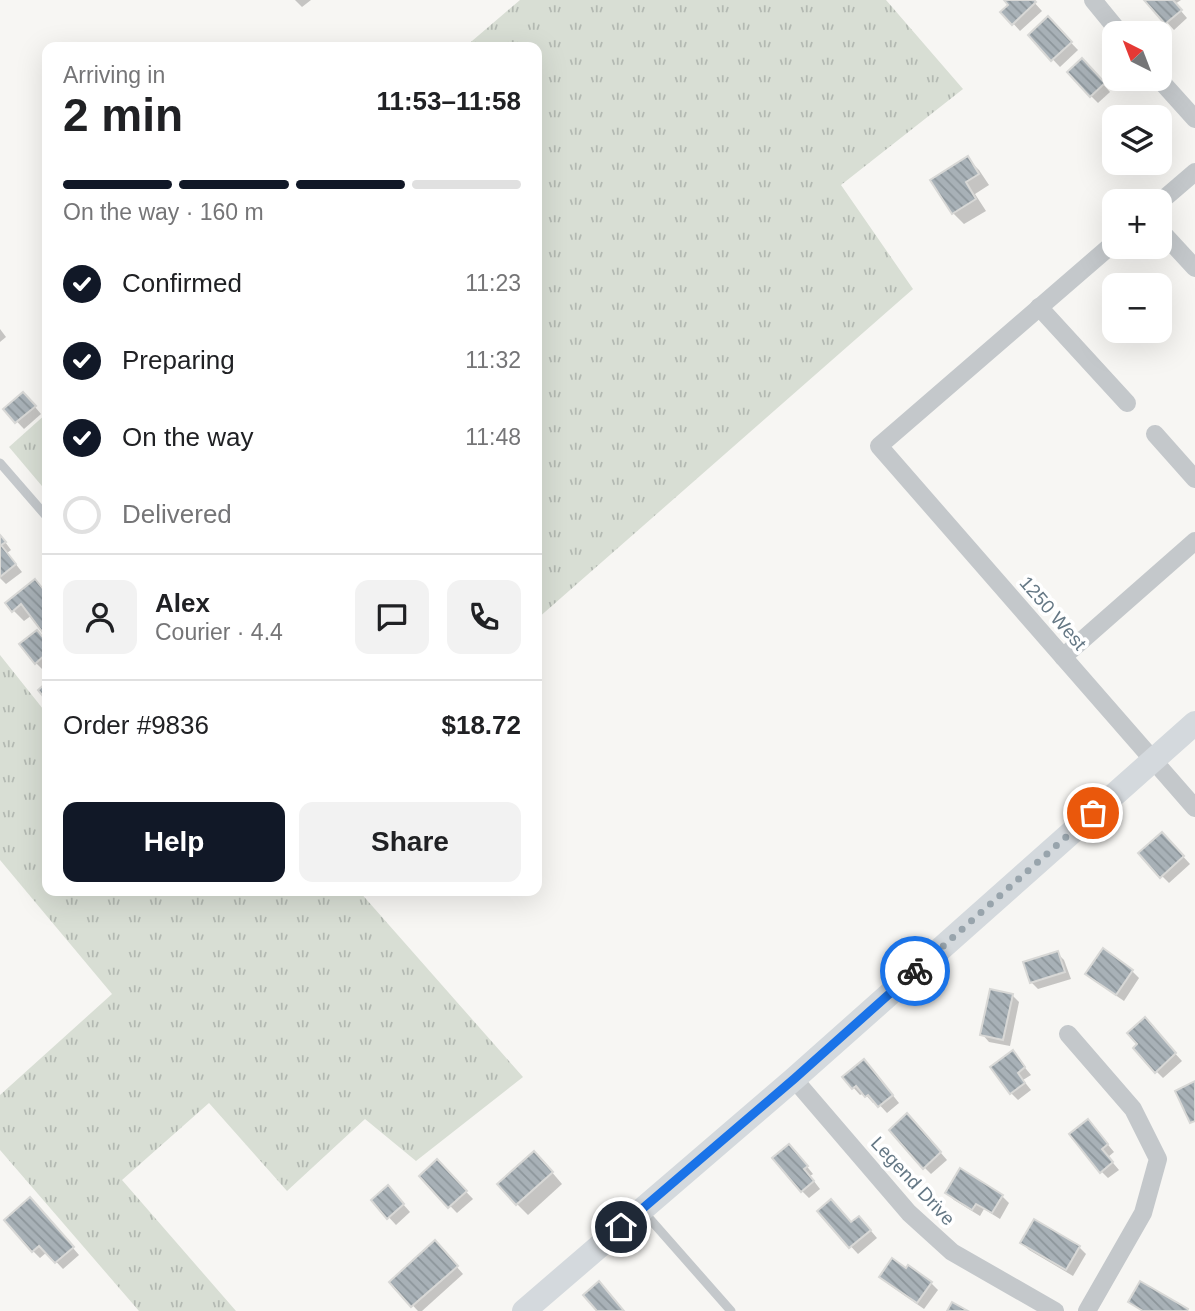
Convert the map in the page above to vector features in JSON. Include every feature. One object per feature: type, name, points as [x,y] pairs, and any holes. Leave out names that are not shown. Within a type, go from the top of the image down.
[{"type":"main road","points":[[536,1307],[642,1209],[794,1079],[1195,723]]},
{"type":"street","points":[[1093,0],[1111,21]]},
{"type":"street","points":[[1170,91],[1195,119]]},
{"type":"street","points":[[1172,192],[1195,172]]},
{"type":"street","points":[[1172,243],[1195,268]]},
{"type":"street","points":[[1102,253],[1039,307],[1127,403]]},
{"type":"street","name":"1250 West","points":[[1039,307],[879,446],[1195,808]]},
{"type":"street","points":[[1155,434],[1195,479]]},
{"type":"street","points":[[1063,657],[1195,541]]},
{"type":"street","points":[[1068,1034],[1133,1109],[1158,1159],[1143,1213],[1087,1311]]},
{"type":"street","name":"Legend Drive","points":[[794,1079],[909,1213],[952,1252],[1055,1311]]},
{"type":"lane","points":[[0,463],[42,511]]},
{"type":"lane","points":[[642,1209],[731,1311]]},
{"type":"green space","points":[[520,0],[886,0],[963,89],[841,185],[913,289],[542,615],[542,42],[471,42]]},
{"type":"green space","points":[[42,417],[42,486],[9,447]]},
{"type":"green space","points":[[0,655],[42,708],[42,896],[363,896],[523,1077],[416,1161],[365,1119],[287,1191],[209,1103],[122,1180],[236,1311],[139,1311],[0,1150],[0,1095],[112,994],[0,860]]},
{"type":"building","points":[[1004,0],[1036,2],[1012,25],[1000,12],[1008,5]]},
{"type":"building","points":[[1144,0],[1173,0],[1182,10],[1169,21],[1162,21]]},
{"type":"building","points":[[1048,16],[1072,42],[1051,61],[1028,35]]},
{"type":"building","points":[[1082,58],[1102,80],[1102,86],[1090,97],[1067,72]]},
{"type":"building","points":[[968,156],[979,174],[966,182],[976,199],[952,214],[930,180]]},
{"type":"building","points":[[23,392],[36,406],[15,423],[3,409]]},
{"type":"building","points":[[0,535],[6,542],[1,545],[16,564],[0,577]]},
{"type":"building","points":[[35,579],[42,588],[42,631],[21,604],[12,612],[5,603]]},
{"type":"building","points":[[37,630],[42,636],[42,658],[35,664],[19,644]]},
{"type":"building","points":[[1162,832],[1184,856],[1160,878],[1138,853]]},
{"type":"building","points":[[1103,948],[1133,970],[1116,995],[1085,974]]},
{"type":"building","points":[[1058,951],[1065,972],[1030,983],[1023,962]]},
{"type":"building","points":[[990,989],[1013,994],[1003,1040],[980,1035]]},
{"type":"building","points":[[1145,1017],[1176,1053],[1155,1073],[1133,1048],[1137,1044],[1127,1033]]},
{"type":"building","points":[[1013,1050],[1025,1067],[1018,1073],[1025,1083],[1010,1094],[990,1067]]},
{"type":"building","points":[[864,1059],[893,1095],[878,1107],[856,1086],[852,1089],[842,1077]]},
{"type":"building","points":[[1195,1081],[1195,1121],[1190,1123],[1175,1091]]},
{"type":"building","points":[[907,1113],[941,1152],[923,1169],[889,1130]]},
{"type":"building","points":[[1088,1119],[1108,1144],[1102,1149],[1113,1162],[1100,1173],[1069,1134]]},
{"type":"building","points":[[789,1144],[808,1166],[804,1169],[814,1181],[801,1192],[772,1158]]},
{"type":"building","points":[[534,1151],[553,1172],[516,1205],[497,1184]]},
{"type":"building","points":[[437,1159],[467,1191],[448,1208],[419,1176]]},
{"type":"building","points":[[960,1168],[1003,1195],[992,1213],[976,1204],[972,1210],[945,1193]]},
{"type":"building","points":[[388,1185],[404,1204],[387,1219],[371,1200]]},
{"type":"building","points":[[30,1197],[74,1247],[55,1263],[39,1246],[32,1252],[4,1220]]},
{"type":"building","points":[[831,1199],[851,1222],[859,1216],[871,1230],[849,1248],[817,1211]]},
{"type":"building","points":[[1034,1219],[1080,1246],[1066,1270],[1020,1243]]},
{"type":"building","points":[[435,1240],[458,1266],[411,1307],[389,1282]]},
{"type":"building","points":[[892,1258],[906,1268],[908,1265],[932,1282],[917,1303],[879,1277]]},
{"type":"building","points":[[599,1281],[624,1311],[597,1311],[583,1295]]},
{"type":"building","points":[[1140,1281],[1188,1309],[1187,1311],[1143,1311],[1128,1302]]},
{"type":"building","points":[[952,1302],[968,1311],[947,1311]]},
{"type":"way so far","points":[[915,971],[1093,813]]},
{"type":"route","points":[[621,1227],[915,971]]}]
